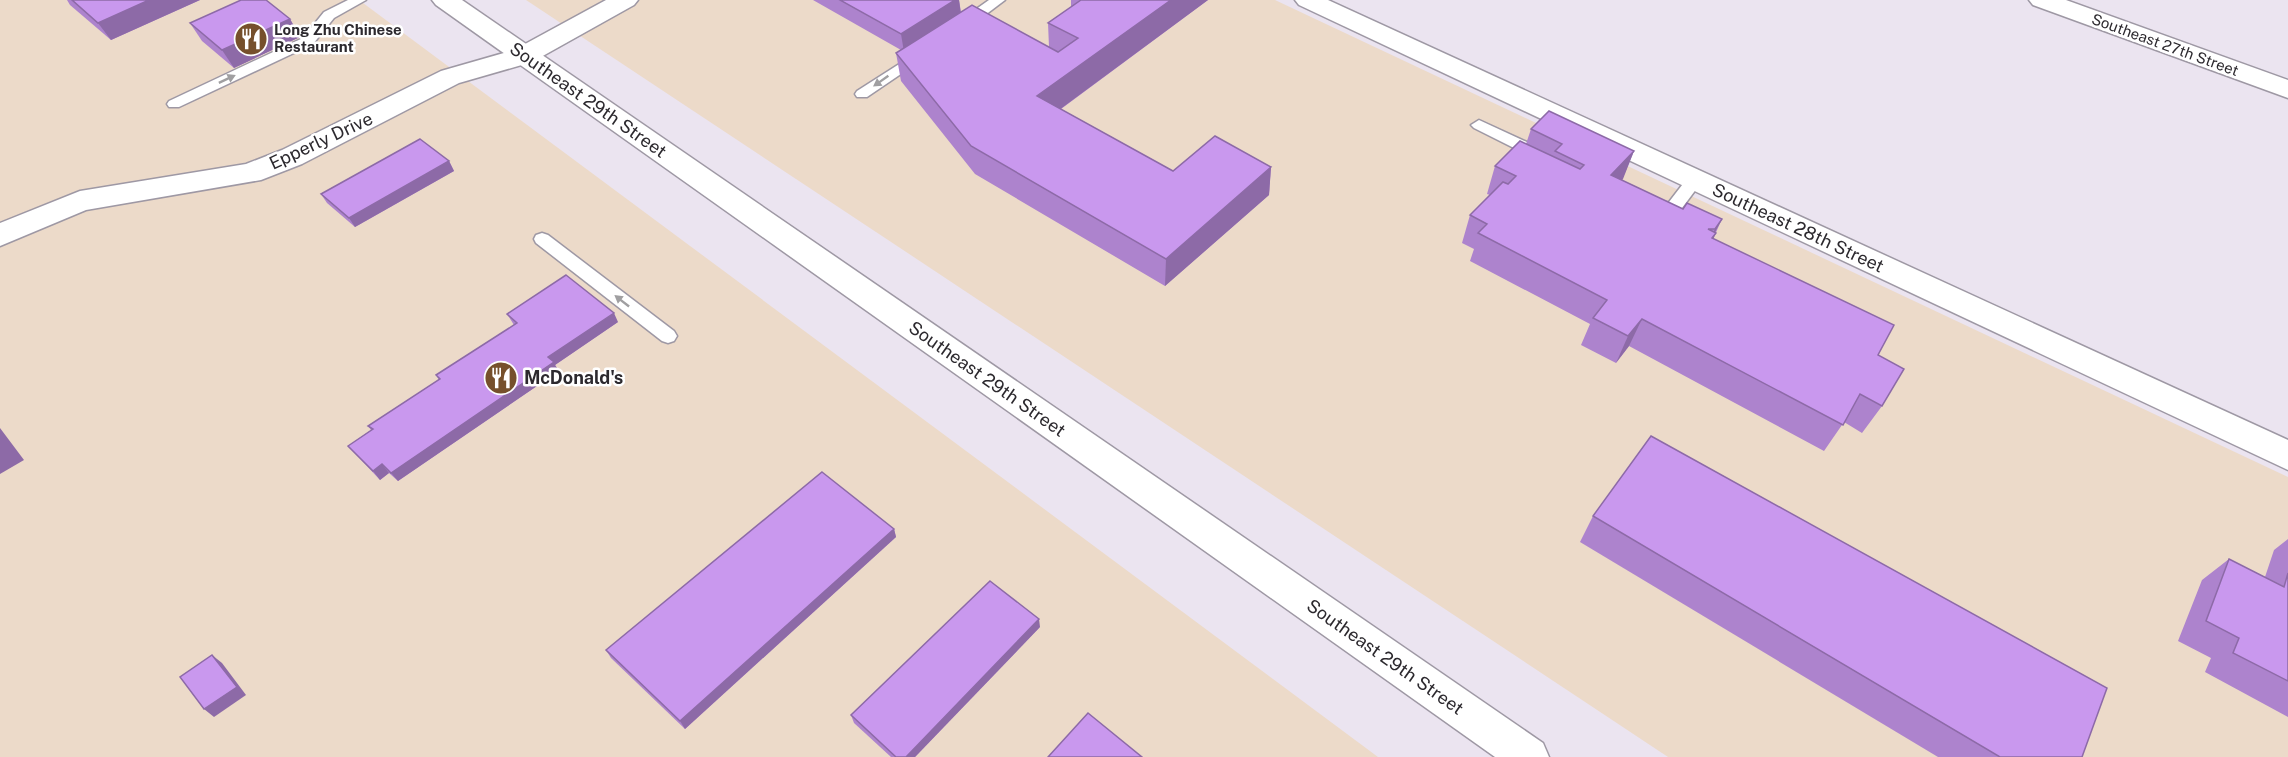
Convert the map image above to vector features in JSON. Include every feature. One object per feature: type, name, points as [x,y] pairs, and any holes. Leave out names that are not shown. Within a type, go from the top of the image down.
[{"type":"street","name":"Southeast 29th Street","points":[[445,0],[1529,757]]},
{"type":"street","name":"Epperly Drive","points":[[0,235],[80,201],[251,173],[292,157],[450,77],[523,56],[625,0]]},
{"type":"street","name":"Southeast 28th Street","points":[[1308,0],[2288,456]]},
{"type":"street","name":"Southeast 27th Street","points":[[2042,0],[2288,89]]},
{"type":"lane","points":[[174,104],[308,41],[329,15],[359,0]]},
{"type":"lane","points":[[950,34],[998,0]]},
{"type":"lane","points":[[862,94],[930,47]]},
{"type":"lane","points":[[1479,125],[1552,160]]},
{"type":"lane","points":[[1635,200],[1656,210],[1673,208],[1695,180]]},
{"type":"lane","points":[[542,239],[668,336]]},
{"type":"shaded area","points":[[0,0],[359,0],[1378,757],[0,757]]},
{"type":"shaded area","points":[[526,0],[1275,0],[2288,477],[2288,757],[1668,757]]},
{"type":"building","points":[[72,0],[149,0],[98,23]]},
{"type":"building","points":[[241,0],[266,0],[290,19],[222,50],[190,23]]},
{"type":"building","points":[[840,0],[955,0],[901,34]]},
{"type":"building","points":[[1081,0],[1171,0],[1037,96],[1173,171],[1215,136],[1271,167],[1166,259],[971,146],[896,53],[972,5],[1058,52],[1078,38],[1048,23]]},
{"type":"building","points":[[1549,111],[1634,151],[1611,175],[1683,209],[1687,203],[1722,219],[1715,229],[1708,229],[1716,233],[1712,238],[1894,325],[1878,355],[1904,369],[1882,406],[1860,394],[1843,425],[1642,319],[1628,336],[1593,318],[1607,300],[1478,233],[1487,224],[1470,215],[1503,182],[1508,184],[1516,176],[1495,166],[1520,141],[1580,169],[1584,165],[1555,151],[1562,144],[1531,129]]},
{"type":"building","points":[[420,139],[449,161],[349,218],[321,194]]},
{"type":"building","name":"McDonald's","points":[[566,275],[614,313],[548,357],[554,362],[391,473],[382,464],[373,471],[348,446],[373,429],[368,426],[440,379],[436,375],[517,323],[507,314]]},
{"type":"building","points":[[1651,436],[2107,688],[2082,757],[2000,757],[1593,516]]},
{"type":"building","points":[[822,472],[894,529],[680,721],[606,650]]},
{"type":"building","points":[[2229,559],[2284,587],[2288,573],[2288,681],[2233,653],[2239,638],[2206,621]]},
{"type":"building","points":[[990,581],[1039,619],[906,757],[896,757],[851,715]]},
{"type":"building","points":[[212,655],[237,687],[204,709],[180,677]]},
{"type":"building","points":[[1088,713],[1142,757],[1048,757]]},
{"type":"place","name":"Long Zhu Chinese Restaurant","points":[[251,39]]},
{"type":"place","name":"McDonald's","points":[[501,378]]}]
